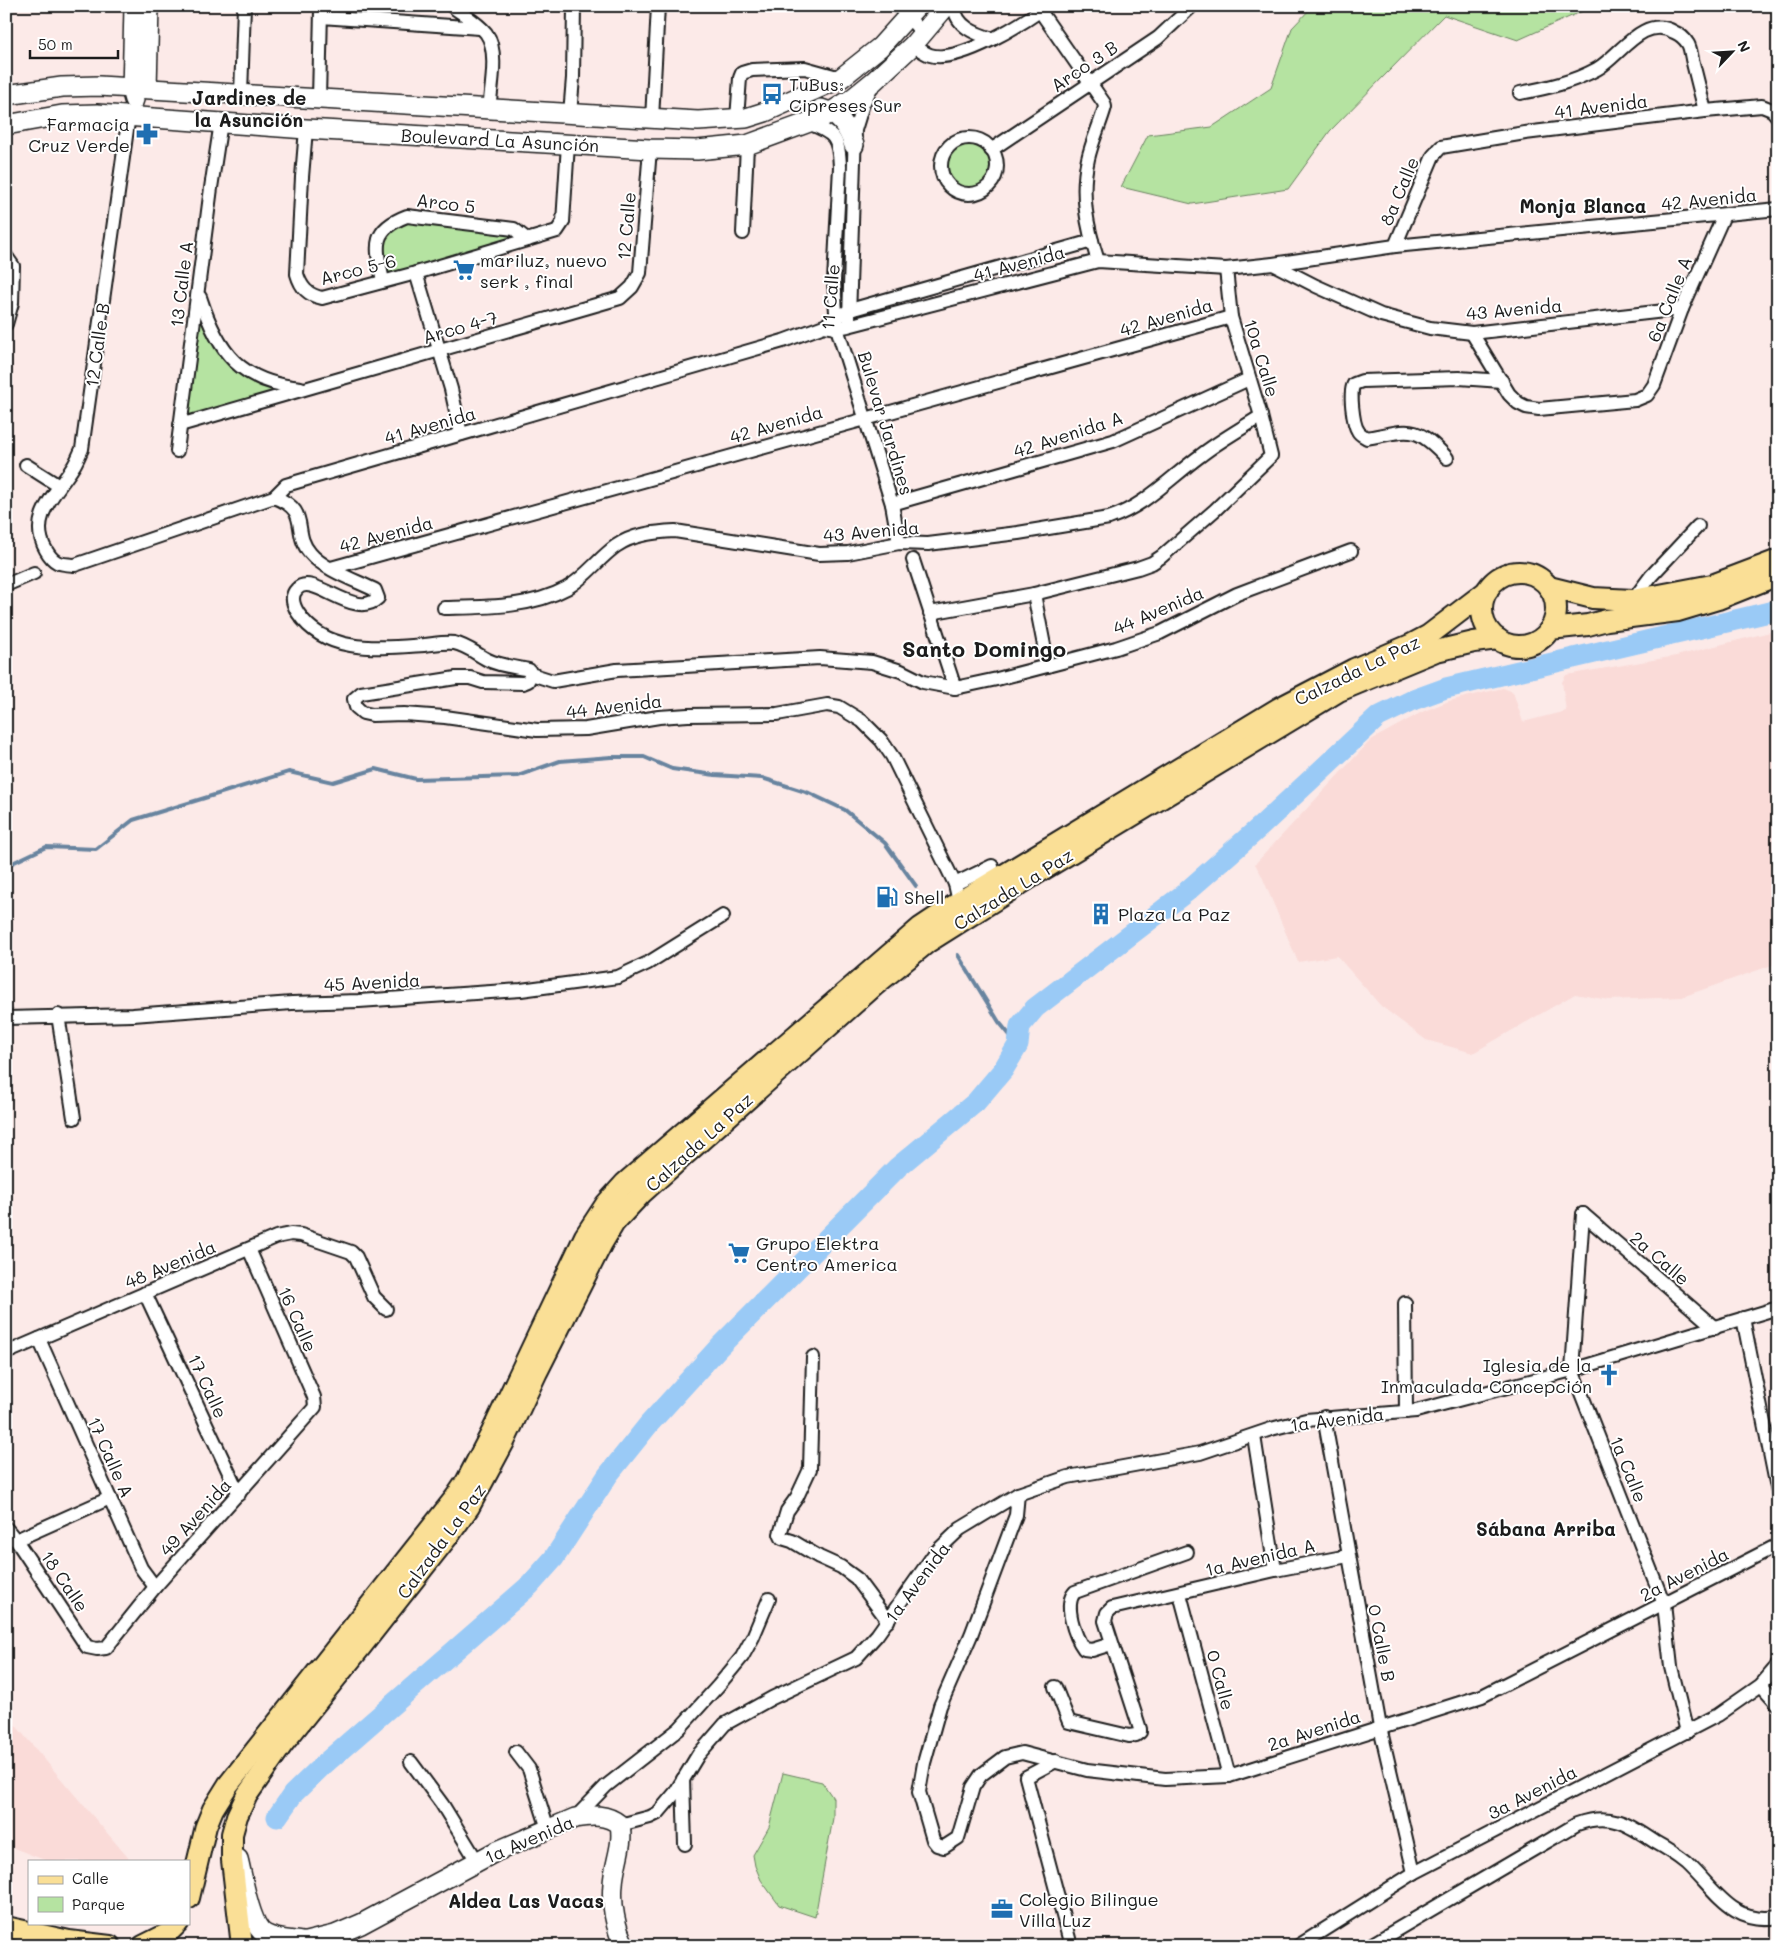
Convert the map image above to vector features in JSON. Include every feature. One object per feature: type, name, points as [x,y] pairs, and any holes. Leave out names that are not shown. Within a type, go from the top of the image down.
[{"type":"main road","points":[[134,6],[140,88]]},
{"type":"main road","points":[[148,6],[140,88],[134,99],[140,106],[171,118]]},
{"type":"main road","name":"Boulevard La Asunción","points":[[6,125],[62,115],[96,114],[306,129],[650,149],[697,150],[747,146],[808,124],[854,98],[918,40],[946,6]]},
{"type":"main road","name":"Boulevard La Asunción","points":[[6,95],[62,87],[98,86],[698,122],[737,119],[765,112],[841,78],[880,47],[908,9]]},
{"type":"main road","points":[[279,126],[281,96]]},
{"type":"main road","points":[[445,137],[446,107]]},
{"type":"main road","points":[[765,112],[806,107],[815,107],[831,112],[843,122],[854,145]]},
{"type":"main road","points":[[616,147],[617,117]]},
{"type":"main road","points":[[1549,587],[1554,597],[1556,608],[1550,629],[1543,637],[1525,646],[1515,646],[1498,639],[1490,631],[1483,615],[1482,606],[1488,590],[1494,582],[1514,572],[1535,576],[1549,587],[1593,598],[1633,600],[1712,585],[1778,560]]},
{"type":"main road","points":[[1550,629],[1678,611],[1778,575]]},
{"type":"main road","name":"Calzada La Paz","points":[[190,1893],[202,1839],[218,1801],[235,1774],[441,1518],[466,1482],[492,1432],[585,1236],[606,1204],[625,1183],[920,928],[957,893],[1279,708],[1354,669],[1429,635],[1488,590]]},
{"type":"main road","name":"Calzada La Paz","points":[[242,1946],[232,1860],[232,1834],[237,1816],[247,1795],[282,1745],[463,1516],[491,1469],[602,1243],[614,1223],[642,1193],[861,998],[928,942],[1044,869],[1339,691],[1436,652],[1474,642],[1498,639]]},
{"type":"main road","points":[[232,1946],[219,1850],[228,1812],[247,1795]]},
{"type":"main road","name":"1a Avenida","points":[[232,1834],[253,1915],[259,1929],[266,1935],[298,1944],[336,1935],[361,1924],[477,1861],[575,1818],[588,1816],[607,1817],[620,1825]]},
{"type":"main road","points":[[620,1825],[620,1847],[613,1893],[617,1927],[625,1946]]},
{"type":"main road","points":[[144,1946],[167,1934],[177,1924]]},
{"type":"main road","points":[[6,1927],[69,1941],[110,1946]]},
{"type":"street","points":[[241,94],[244,6]]},
{"type":"street","points":[[452,6],[480,28],[490,39],[493,49],[489,109]]},
{"type":"street","points":[[570,114],[573,78],[574,6]]},
{"type":"street","points":[[652,119],[658,6]]},
{"type":"street","points":[[954,6],[957,16],[968,29],[993,39]]},
{"type":"street","name":"Arco 3 B","points":[[992,150],[1158,38],[1192,6]]},
{"type":"street","points":[[908,9],[918,40],[930,55],[950,55],[993,39],[1043,9],[1089,84],[1104,103],[1088,159],[1084,190],[1085,212],[1098,260]]},
{"type":"street","points":[[319,99],[323,12],[480,28]]},
{"type":"street","points":[[1520,93],[1554,86],[1596,69],[1611,59],[1622,47],[1640,33],[1653,27],[1662,27],[1679,35],[1688,44],[1705,111]]},
{"type":"street","points":[[737,119],[742,73],[752,70],[805,68],[841,78]]},
{"type":"street","name":"11 Calle","points":[[840,323],[850,310],[855,130],[863,104],[874,81]]},
{"type":"street","name":"41 Avenida","points":[[1437,151],[1442,147],[1525,133],[1705,111],[1762,106],[1775,114]]},
{"type":"street","name":"12 Calle B","points":[[52,560],[41,541],[40,518],[59,486],[74,466],[82,449],[129,115]]},
{"type":"street","name":"13 Calle A","points":[[177,451],[221,122]]},
{"type":"street","name":"11 Calle","points":[[808,124],[830,132],[836,140],[839,149],[840,167],[834,281],[843,342]]},
{"type":"street","name":"Arco 5-6","points":[[306,129],[296,267],[299,281],[308,293],[322,298],[550,234],[560,228],[563,222],[568,144]]},
{"type":"street","points":[[968,138],[977,139],[985,143],[992,150],[996,158],[997,168],[995,177],[990,185],[974,194],[964,194],[955,191],[948,185],[943,177],[941,168],[942,159],[951,144],[968,138]]},
{"type":"street","points":[[743,233],[747,146]]},
{"type":"street","name":"12 Calle","points":[[620,298],[632,287],[640,273],[650,149]]},
{"type":"street","name":"8a Calle","points":[[1395,246],[1433,156],[1437,151]]},
{"type":"street","name":"42 Avenida","points":[[1226,269],[1395,246],[1778,209]]},
{"type":"street","name":"6a Calle A","points":[[1502,381],[1509,394],[1518,403],[1526,407],[1539,409],[1635,400],[1646,395],[1654,385],[1682,309],[1724,215]]},
{"type":"street","name":"Arco 5","points":[[383,281],[377,242],[381,232],[394,221],[407,216],[514,229],[528,240]]},
{"type":"street","name":"41 Avenida","points":[[850,310],[1092,241]]},
{"type":"street","points":[[6,256],[13,266],[12,303],[6,324]]},
{"type":"street","name":"41 Avenida","points":[[52,560],[62,564],[75,565],[274,497],[286,485],[783,340],[824,326],[1098,260],[1226,269]]},
{"type":"street","name":"43 Avenida","points":[[1273,264],[1316,286],[1381,315],[1430,328],[1472,333],[1682,309]]},
{"type":"street","name":"10a Calle","points":[[1034,594],[1152,563],[1215,510],[1271,456],[1231,317],[1226,269]]},
{"type":"street","points":[[416,273],[451,389],[461,434]]},
{"type":"street","name":"Arco 4-7","points":[[198,292],[209,325],[232,361],[260,379],[284,386],[309,388]]},
{"type":"street","name":"Arco 4-7","points":[[180,425],[620,298]]},
{"type":"street","name":"42 Avenida","points":[[331,568],[866,417],[1231,317]]},
{"type":"street","points":[[1472,333],[1502,381]]},
{"type":"street","name":"Bulevar Jardines","points":[[843,342],[892,504],[899,543]]},
{"type":"street","points":[[1447,458],[1431,441],[1412,431],[1368,438],[1362,436],[1357,430],[1350,393],[1354,384],[1362,381],[1440,378],[1502,381]]},
{"type":"street","name":"42 Avenida A","points":[[892,504],[1113,441],[1248,379]]},
{"type":"street","name":"43 Avenida","points":[[444,608],[493,607],[548,597],[568,587],[617,546],[630,539],[660,532],[675,531],[819,554],[848,554],[899,543],[928,544],[1109,518],[1122,514],[1157,492],[1200,455],[1261,416]]},
{"type":"street","points":[[26,465],[59,486]]},
{"type":"street","points":[[274,497],[294,508],[304,542],[310,553],[331,568]]},
{"type":"street","points":[[1633,600],[1651,576],[1698,526]]},
{"type":"street","name":"44 Avenida","points":[[331,568],[375,590],[378,598],[360,603],[343,600],[309,584],[301,585],[296,590],[292,598],[294,606],[302,619],[324,638],[353,646],[379,648],[452,643],[465,646],[489,660],[529,670],[531,674],[553,681],[617,670],[692,664],[820,658],[872,662],[923,682],[955,688],[1116,648],[1160,633],[1237,594],[1351,551]]},
{"type":"street","points":[[913,560],[955,688]]},
{"type":"street","points":[[6,585],[34,573]]},
{"type":"street","points":[[930,613],[1034,594],[1048,666]]},
{"type":"street","name":"44 Avenida","points":[[531,674],[528,681],[523,683],[483,682],[470,678],[456,678],[361,693],[354,699],[356,708],[363,713],[372,715],[445,716],[537,730],[586,730],[659,717],[688,714],[777,714],[827,705],[839,708],[862,721],[881,740],[892,756],[957,893]]},
{"type":"street","points":[[957,893],[992,866]]},
{"type":"street","name":"45 Avenida","points":[[6,1018],[58,1015],[134,1015],[292,1003],[359,1001],[521,990],[618,977],[648,964],[723,916]]},
{"type":"street","points":[[58,1015],[74,1118]]},
{"type":"street","name":"2a Calle","points":[[1583,1214],[1715,1328]]},
{"type":"street","name":"1a Calle","points":[[1583,1214],[1572,1370],[1664,1604],[1671,1667],[1687,1732]]},
{"type":"street","name":"48 Avenida","points":[[6,1353],[276,1237],[291,1234],[301,1235],[350,1252],[356,1257],[374,1298],[386,1309]]},
{"type":"street","name":"16 Calle","points":[[249,1249],[315,1403]]},
{"type":"street","name":"17 Calle","points":[[145,1294],[240,1494]]},
{"type":"street","points":[[1406,1303],[1406,1412]]},
{"type":"street","name":"1a Avenida","points":[[620,1825],[658,1813],[675,1793],[698,1755],[725,1724],[772,1698],[856,1658],[888,1621],[935,1553],[960,1529],[1018,1494],[1068,1477],[1200,1454],[1288,1424],[1324,1417],[1416,1411],[1572,1370],[1778,1308]]},
{"type":"street","points":[[1743,1318],[1778,1493]]},
{"type":"street","name":"17 Calle A","points":[[39,1339],[141,1568],[155,1587]]},
{"type":"street","points":[[812,1357],[810,1469],[797,1497],[787,1511],[780,1534],[782,1538],[792,1541],[819,1558],[841,1567],[856,1578],[888,1621]]},
{"type":"street","name":"49 Avenida","points":[[97,1649],[106,1648],[155,1587],[240,1494],[315,1407],[315,1403]]},
{"type":"street","name":"0 Calle B","points":[[1324,1417],[1380,1727],[1414,1873]]},
{"type":"street","points":[[1254,1436],[1275,1570]]},
{"type":"street","name":"2a Avenida","points":[[1018,1494],[1016,1515],[971,1635],[940,1706],[924,1763],[919,1792],[933,1840],[937,1845],[944,1847],[958,1838],[973,1787],[981,1775],[1005,1757],[1022,1752],[1087,1770],[1165,1779],[1229,1776],[1482,1696],[1778,1545]]},
{"type":"street","points":[[11,1538],[110,1498]]},
{"type":"street","name":"18 Calle","points":[[6,1528],[11,1538],[87,1646],[97,1649]]},
{"type":"street","points":[[1111,1644],[1092,1650],[1084,1650],[1069,1610],[1071,1597],[1075,1592],[1187,1552]]},
{"type":"street","name":"1a Avenida A","points":[[1055,1687],[1070,1722],[1129,1736],[1136,1735],[1140,1732],[1105,1620],[1112,1608],[1180,1594],[1275,1570],[1348,1556]]},
{"type":"street","name":"0 Calle","points":[[1180,1594],[1229,1776]]},
{"type":"street","points":[[575,1818],[606,1786],[679,1729],[718,1686],[742,1658],[769,1599]]},
{"type":"street","name":"3a Avenida","points":[[1298,1946],[1414,1873],[1718,1715],[1761,1685],[1778,1665]]},
{"type":"street","points":[[1761,1685],[1778,1704]]},
{"type":"street","points":[[516,1752],[529,1769],[548,1829]]},
{"type":"street","points":[[1056,1760],[1026,1777],[1071,1946]]},
{"type":"street","points":[[411,1762],[442,1804],[477,1861]]},
{"type":"street","points":[[683,1779],[685,1844]]},
{"type":"street","points":[[1369,1946],[1577,1824],[1600,1819],[1612,1819],[1628,1824],[1681,1858],[1730,1907],[1749,1917],[1767,1919],[1778,1917]]},
{"type":"shaded area","points":[[1778,630],[1778,963],[1682,997],[1609,1000],[1575,994],[1473,1053],[1426,1040],[1381,1006],[1337,956],[1298,962],[1255,864],[1371,740],[1422,712],[1449,701],[1503,688],[1513,692],[1523,722],[1566,711],[1562,682],[1566,675],[1676,656]]},
{"type":"shaded area","points":[[6,1714],[130,1860],[44,1860],[6,1845]]},
{"type":"green space","points":[[1313,6],[1594,6],[1518,40],[1444,15],[1330,131],[1288,189],[1192,204],[1121,187],[1148,135],[1212,127],[1271,88],[1292,28]]},
{"type":"green space","points":[[1763,6],[1778,6],[1778,72],[1772,11]]},
{"type":"green space","points":[[970,142],[980,145],[986,151],[990,160],[988,177],[977,189],[964,188],[953,182],[948,168],[951,151],[962,144]]},
{"type":"green space","points":[[407,219],[514,233],[519,239],[386,278],[381,243],[395,224]]},
{"type":"green space","points":[[201,310],[205,329],[228,364],[256,382],[287,392],[185,419]]},
{"type":"green space","points":[[783,1773],[822,1782],[833,1798],[833,1818],[815,1917],[779,1905],[761,1880],[755,1866],[753,1855],[769,1827]]},
{"type":"waterway","points":[[277,1817],[293,1794],[322,1766],[530,1585],[554,1558],[608,1475],[649,1424],[720,1346],[898,1167],[976,1102],[1003,1070],[1018,1045],[1020,1026],[1035,1008],[1185,893],[1261,826],[1378,717],[1413,700],[1446,688],[1778,610]]},
{"type":"waterway","points":[[6,866],[46,847],[96,849],[133,820],[289,772],[333,782],[376,769],[416,779],[518,776],[560,761],[611,757],[644,757],[672,769],[715,775],[762,778],[809,793],[845,810],[885,843],[916,886]]},
{"type":"waterway","points":[[958,955],[999,1022],[1018,1045]]},
{"type":"place","name":"TuBus: Cipreses Sur","points":[[772,94]]},
{"type":"place","name":"Farmacia Cruz Verde","points":[[147,134]]},
{"type":"place","name":"mariluz, nuevo serk , final","points":[[464,270]]},
{"type":"place","name":"Shell","points":[[887,897]]},
{"type":"place","name":"Plaza La Paz","points":[[1101,914]]},
{"type":"place","name":"Grupo Elektra Centro America","points":[[739,1253]]},
{"type":"place","name":"Iglesia de la Inmaculada Concepción","points":[[1609,1375]]},
{"type":"place","name":"Colegio Bilingue Villa Luz","points":[[1002,1909]]},
{"type":"district","name":"Jardines de la Asunción","points":[[249,108]]},
{"type":"district","name":"Monja Blanca","points":[[1583,205]]},
{"type":"district","name":"Santo Domingo","points":[[984,648]]},
{"type":"district","name":"Sábana Arriba","points":[[1546,1528]]},
{"type":"district","name":"Aldea Las Vacas","points":[[526,1900]]}]
